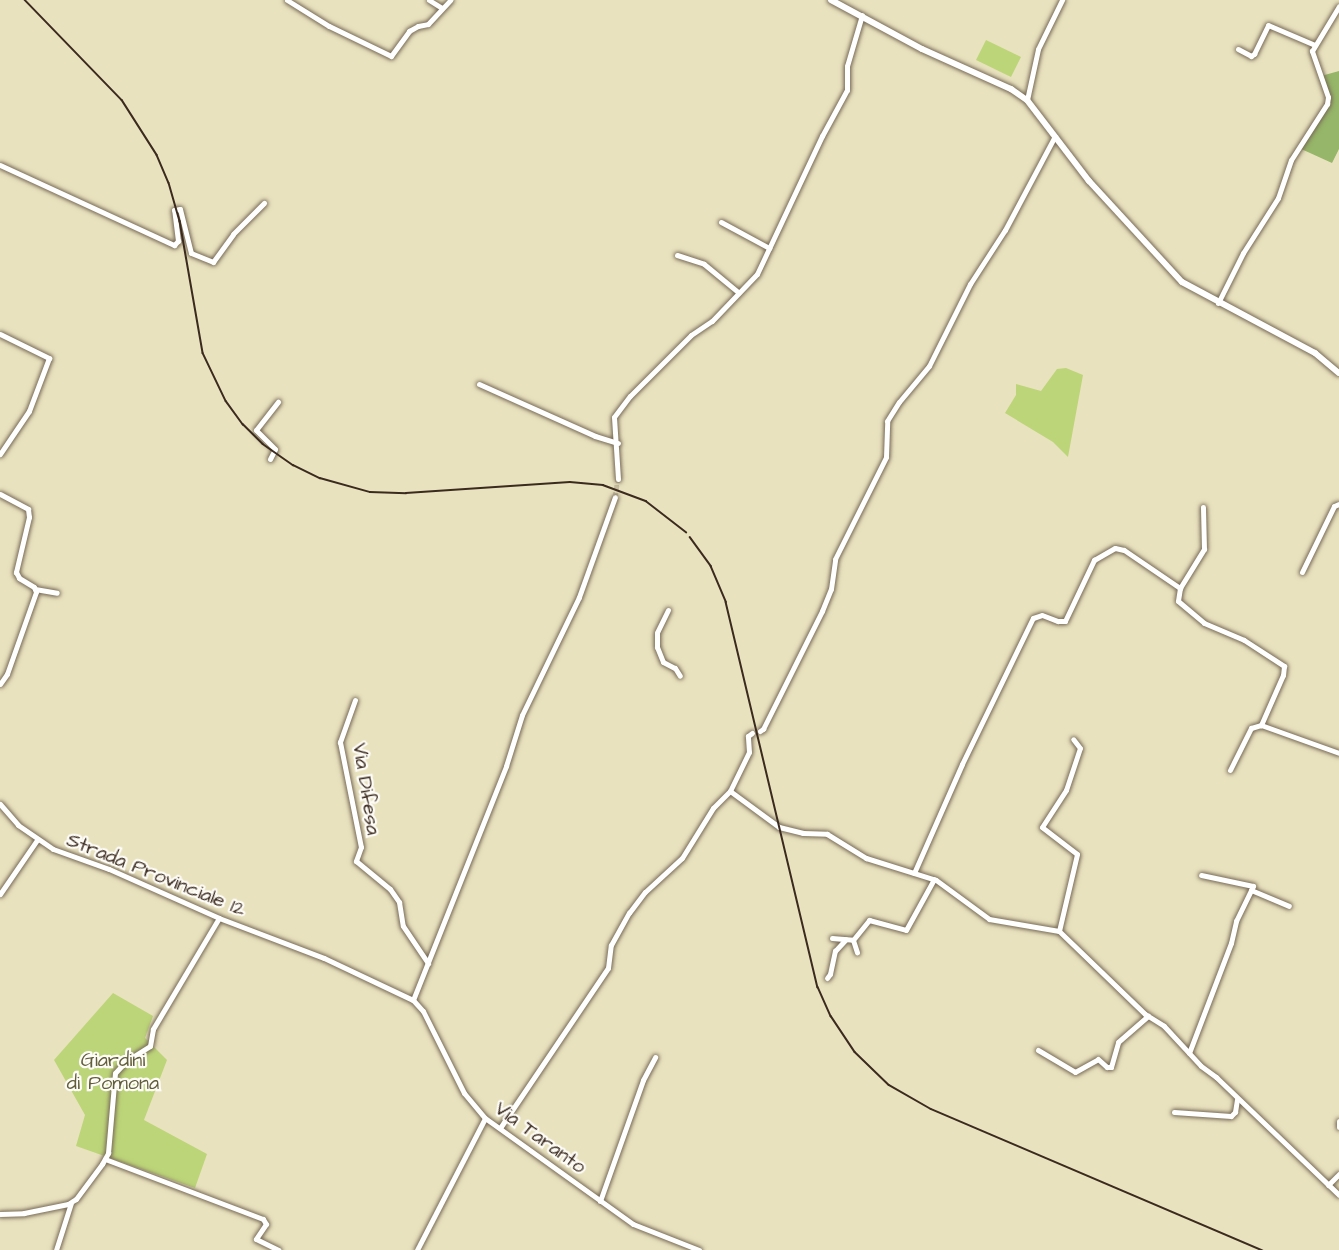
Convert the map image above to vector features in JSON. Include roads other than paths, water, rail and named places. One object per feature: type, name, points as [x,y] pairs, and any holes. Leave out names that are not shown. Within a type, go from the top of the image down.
[{"type":"main road","points":[[831,0],[922,49],[1011,89],[1027,100],[1089,181],[1182,282],[1315,353],[1339,373]]},
{"type":"street","points":[[287,0],[365,45],[391,56],[409,31],[428,24],[450,0]]},
{"type":"street","points":[[429,0],[442,9]]},
{"type":"street","points":[[1027,100],[1038,49],[1062,0]]},
{"type":"street","points":[[1218,303],[1243,253],[1278,198],[1291,160],[1327,104],[1328,97],[1312,51],[1339,6]]},
{"type":"street","points":[[618,479],[618,443],[613,423],[630,396],[691,335],[712,321],[757,274],[847,90],[847,66],[862,15]]},
{"type":"street","points":[[1238,49],[1251,56],[1254,54],[1268,25],[1315,45]]},
{"type":"street","points":[[760,731],[822,611],[831,588],[835,559],[886,457],[887,421],[898,402],[929,366],[970,284],[1005,230],[1055,136]]},
{"type":"street","points":[[0,165],[174,245],[178,241],[174,212],[180,209],[191,253],[213,262],[233,234],[264,203]]},
{"type":"street","points":[[721,222],[769,248]]},
{"type":"street","points":[[676,255],[704,264],[739,292]]},
{"type":"street","points":[[0,334],[49,358],[29,411],[0,454]]},
{"type":"street","points":[[479,384],[595,436],[618,443]]},
{"type":"street","points":[[270,459],[275,449],[256,430],[278,402]]},
{"type":"street","points":[[0,494],[28,509],[29,517],[16,572],[19,578],[35,589],[57,593]]},
{"type":"street","points":[[413,1000],[506,766],[522,715],[579,597],[615,497]]},
{"type":"street","points":[[1302,572],[1334,506],[1339,504]]},
{"type":"street","points":[[1203,507],[1204,549],[1180,588],[1178,601],[1204,623],[1244,640],[1284,666],[1284,671],[1261,725]]},
{"type":"street","points":[[914,873],[962,764],[1035,615],[1065,621],[1094,560],[1115,548],[1124,550],[1180,588]]},
{"type":"street","points":[[0,684],[7,674],[35,589]]},
{"type":"street","points":[[668,610],[657,633],[657,647],[663,662],[677,670],[680,676]]},
{"type":"street","name":"Via Difesa","points":[[354,700],[340,742],[361,847],[356,861],[390,889],[399,902],[403,926],[428,963]]},
{"type":"street","points":[[1230,771],[1251,728],[1261,725],[1339,753]]},
{"type":"street","points":[[500,1128],[608,968],[611,945],[629,913],[645,892],[682,858],[713,808],[730,791],[748,752],[748,736],[752,733]]},
{"type":"street","points":[[1059,931],[1077,854],[1042,827],[1066,790],[1080,748],[1073,739]]},
{"type":"street","points":[[730,791],[779,827],[803,833],[827,834],[848,848],[880,864],[934,879],[989,919],[1059,931],[1148,1016],[1164,1026],[1189,1053],[1339,1195]]},
{"type":"street","name":"Strada Provinciale 12","points":[[0,804],[8,816],[37,840],[53,849],[109,869],[219,918],[313,954],[413,1000]]},
{"type":"street","points":[[0,894],[37,840]]},
{"type":"street","points":[[1189,1053],[1231,943],[1236,921],[1253,886],[1201,875]]},
{"type":"street","points":[[827,978],[835,951],[850,940],[869,920],[906,930],[934,879]]},
{"type":"street","points":[[1251,890],[1289,906]]},
{"type":"street","points":[[56,1250],[72,1202],[105,1159],[116,1073],[126,1061],[150,1046],[153,1029],[219,918]]},
{"type":"street","points":[[832,938],[850,940]]},
{"type":"street","points":[[850,940],[857,952]]},
{"type":"street","name":"Via Taranto","points":[[413,1000],[423,1011],[464,1093],[485,1118],[633,1224],[699,1250]]},
{"type":"street","points":[[1038,1050],[1075,1072],[1098,1059],[1107,1067],[1112,1067],[1118,1042],[1148,1016]]},
{"type":"street","points":[[600,1201],[643,1080],[656,1057]]},
{"type":"street","points":[[1174,1112],[1232,1116],[1237,1099]]},
{"type":"street","points":[[417,1250],[485,1118]]},
{"type":"street","points":[[1339,1121],[1339,1127]]},
{"type":"street","points":[[105,1159],[263,1219],[266,1224],[256,1239],[279,1250]]},
{"type":"street","points":[[1328,1185],[1339,1174]]},
{"type":"street","points":[[0,1214],[24,1213],[72,1202]]},
{"type":"tunnel","points":[[615,497],[618,479]]},
{"type":"railway","points":[[25,0],[122,100],[157,155],[169,183],[180,221],[203,353],[226,401],[243,424],[263,444],[293,465],[320,478],[370,492],[406,493],[570,482],[603,485],[646,501],[686,532]]},
{"type":"railway","points":[[690,537],[711,566],[726,602],[818,987],[831,1016],[855,1052],[889,1085],[931,1109],[1262,1250]]},
{"type":"park label","name":"Giardini di Pomona","points":[[113,1072]]}]
